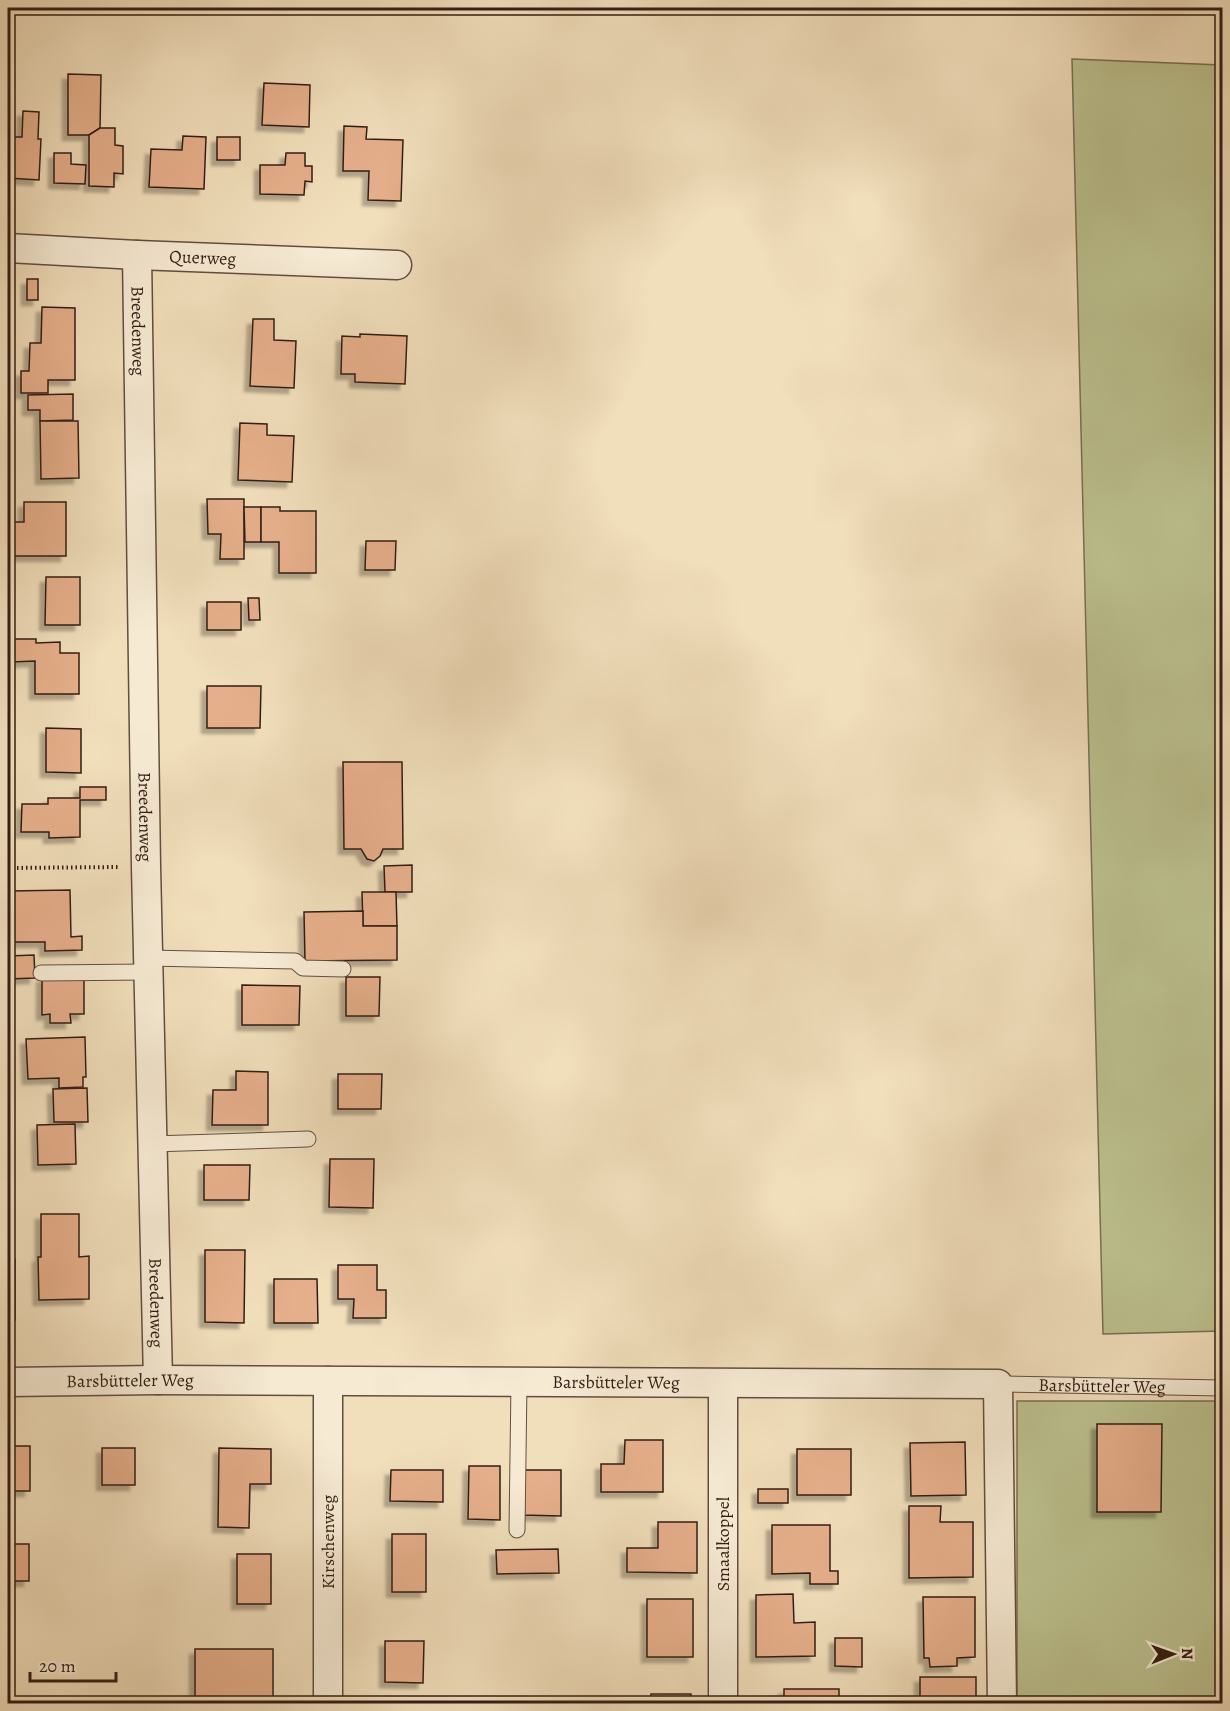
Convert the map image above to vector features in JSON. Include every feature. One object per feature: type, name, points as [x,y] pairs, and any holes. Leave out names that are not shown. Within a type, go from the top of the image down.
[{"type":"street","name":"Querweg","points":[[8,248],[397,265]]},
{"type":"street","name":"Breedenweg","points":[[137,255],[146,867],[158,1380]]},
{"type":"street","name":"Barsbütteler Weg","points":[[8,1382],[158,1380],[998,1384]]},
{"type":"street","name":"Kirschenweg","points":[[328,1381],[328,1704]]},
{"type":"street","name":"Smaalkoppel","points":[[723,1384],[723,1704]]},
{"type":"street","points":[[998,1384],[1002,1704]]},
{"type":"lane","points":[[41,973],[148,965],[295,961],[303,968],[344,969]]},
{"type":"lane","points":[[152,1144],[308,1138]]},
{"type":"lane","points":[[517,1530],[519,1382]]},
{"type":"lane","name":"Barsbütteler Weg","points":[[998,1384],[1222,1388]]},
{"type":"path","points":[[8,868],[146,867]]},
{"type":"green space","points":[[1072,59],[1222,65],[1222,1331],[1103,1334]]},
{"type":"green space","points":[[1017,1401],[1222,1401],[1222,1703],[1017,1703]]},
{"type":"building","points":[[68,74],[101,75],[100,128],[89,135],[68,135]]},
{"type":"building","points":[[264,83],[310,85],[309,127],[262,125]]},
{"type":"building","points":[[23,111],[39,112],[38,139],[41,139],[39,180],[8,178],[8,137],[22,137]]},
{"type":"building","points":[[344,126],[367,127],[366,139],[403,140],[401,201],[368,200],[369,171],[343,171]]},
{"type":"building","points":[[100,128],[115,128],[115,145],[123,146],[123,174],[114,173],[114,187],[89,186],[89,135]]},
{"type":"building","points":[[183,136],[206,137],[204,189],[149,187],[151,149],[182,150]]},
{"type":"building","points":[[217,137],[240,137],[240,160],[217,160]]},
{"type":"building","points":[[54,153],[71,153],[71,164],[86,165],[85,184],[54,183]]},
{"type":"building","points":[[286,153],[305,153],[305,166],[312,166],[312,182],[305,181],[304,195],[260,194],[260,165],[285,165]]},
{"type":"building","points":[[27,279],[38,279],[38,300],[27,300]]},
{"type":"building","points":[[42,307],[75,308],[75,380],[48,380],[48,393],[21,393],[21,371],[29,371],[30,343],[41,343]]},
{"type":"building","points":[[253,319],[274,319],[274,340],[296,341],[294,388],[250,386]]},
{"type":"building","points":[[360,334],[407,336],[405,384],[355,382],[355,374],[341,374],[342,336],[360,337]]},
{"type":"building","points":[[73,394],[73,420],[40,421],[40,410],[28,410],[28,395]]},
{"type":"building","points":[[40,421],[78,421],[79,478],[41,479]]},
{"type":"building","points":[[240,423],[267,424],[267,435],[294,436],[292,482],[238,480]]},
{"type":"building","points":[[207,499],[244,499],[244,559],[220,559],[221,534],[208,534]]},
{"type":"building","points":[[24,502],[66,502],[66,556],[8,556],[8,522],[24,522]]},
{"type":"building","points":[[244,507],[261,507],[261,542],[245,542]]},
{"type":"building","points":[[261,507],[280,507],[280,511],[316,511],[316,573],[279,573],[279,542],[261,542]]},
{"type":"building","points":[[366,541],[396,541],[395,570],[365,570]]},
{"type":"building","points":[[46,577],[80,577],[80,625],[45,625]]},
{"type":"building","points":[[248,598],[259,598],[260,620],[249,620]]},
{"type":"building","points":[[207,602],[241,602],[241,630],[207,630]]},
{"type":"building","points":[[11,639],[36,639],[36,643],[60,642],[60,653],[79,653],[79,694],[35,694],[35,661],[11,662]]},
{"type":"building","points":[[207,686],[261,686],[260,728],[207,728]]},
{"type":"building","points":[[46,728],[81,729],[81,773],[46,772]]},
{"type":"building","points":[[343,762],[402,762],[403,849],[383,849],[374,861],[367,859],[361,849],[344,849]]},
{"type":"building","points":[[80,787],[106,787],[106,800],[80,800],[80,837],[49,838],[49,832],[21,832],[22,804],[48,804],[48,798],[80,798]]},
{"type":"building","points":[[412,865],[412,892],[385,892],[384,866]]},
{"type":"building","points":[[70,890],[71,937],[82,936],[82,950],[45,951],[45,942],[11,942],[10,891]]},
{"type":"building","points":[[362,892],[396,892],[397,926],[363,926]]},
{"type":"building","points":[[363,911],[363,926],[397,926],[397,960],[305,961],[304,912]]},
{"type":"building","points":[[34,955],[35,978],[8,979],[8,956]]},
{"type":"building","points":[[42,977],[84,977],[84,1014],[70,1014],[71,1023],[50,1023],[50,1014],[42,1015]]},
{"type":"building","points":[[346,977],[380,977],[379,1016],[346,1016]]},
{"type":"building","points":[[242,985],[300,986],[299,1025],[242,1025]]},
{"type":"building","points":[[85,1037],[86,1077],[83,1077],[83,1087],[59,1088],[59,1078],[28,1079],[26,1039]]},
{"type":"building","points":[[236,1071],[268,1072],[268,1125],[212,1125],[213,1090],[236,1090]]},
{"type":"building","points":[[338,1074],[382,1074],[381,1109],[338,1109]]},
{"type":"building","points":[[87,1088],[88,1122],[54,1122],[53,1089]]},
{"type":"building","points":[[75,1124],[76,1164],[38,1165],[37,1125]]},
{"type":"building","points":[[330,1159],[374,1159],[373,1208],[329,1207]]},
{"type":"building","points":[[204,1165],[250,1165],[249,1200],[204,1200]]},
{"type":"building","points":[[41,1214],[79,1214],[79,1257],[89,1256],[89,1299],[39,1300],[38,1257],[41,1257]]},
{"type":"building","points":[[205,1250],[245,1250],[244,1323],[205,1322]]},
{"type":"building","points":[[8,1259],[15,1259],[15,1320],[8,1320]]},
{"type":"building","points":[[338,1265],[377,1265],[377,1290],[386,1290],[386,1318],[353,1318],[354,1299],[338,1299]]},
{"type":"building","points":[[274,1279],[317,1279],[318,1323],[274,1323]]},
{"type":"building","points":[[1097,1424],[1162,1424],[1161,1512],[1097,1512]]},
{"type":"building","points":[[625,1440],[663,1440],[663,1492],[601,1492],[601,1464],[624,1464]]},
{"type":"building","points":[[965,1442],[966,1495],[911,1496],[910,1443]]},
{"type":"building","points":[[8,1446],[30,1446],[30,1491],[8,1491]]},
{"type":"building","points":[[102,1448],[135,1448],[135,1485],[102,1485]]},
{"type":"building","points":[[219,1448],[271,1449],[271,1484],[250,1484],[249,1528],[218,1527]]},
{"type":"building","points":[[797,1449],[851,1449],[851,1495],[797,1495]]},
{"type":"building","points":[[469,1466],[500,1466],[500,1520],[468,1519]]},
{"type":"building","points":[[391,1470],[443,1470],[443,1502],[390,1501]]},
{"type":"building","points":[[524,1470],[561,1470],[561,1516],[523,1515]]},
{"type":"building","points":[[758,1489],[788,1489],[788,1503],[758,1503]]},
{"type":"building","points":[[909,1506],[941,1506],[940,1522],[973,1522],[973,1577],[909,1578]]},
{"type":"building","points":[[658,1522],[697,1522],[697,1573],[627,1572],[627,1548],[658,1548]]},
{"type":"building","points":[[772,1525],[830,1525],[830,1571],[838,1571],[838,1584],[810,1584],[810,1573],[772,1574]]},
{"type":"building","points":[[392,1534],[426,1534],[426,1592],[392,1592]]},
{"type":"building","points":[[8,1544],[29,1544],[29,1581],[8,1581]]},
{"type":"building","points":[[558,1549],[559,1573],[497,1574],[496,1550]]},
{"type":"building","points":[[237,1554],[271,1554],[271,1604],[237,1604]]},
{"type":"building","points":[[793,1594],[794,1623],[815,1622],[815,1656],[756,1657],[756,1595]]},
{"type":"building","points":[[923,1597],[975,1597],[975,1657],[957,1658],[957,1666],[930,1667],[929,1658],[924,1658]]},
{"type":"building","points":[[647,1599],[693,1599],[693,1657],[647,1657]]},
{"type":"building","points":[[8,1616],[12,1616],[13,1646],[8,1646]]},
{"type":"building","points":[[835,1638],[862,1638],[862,1667],[835,1666]]},
{"type":"building","points":[[385,1641],[424,1641],[423,1683],[385,1682]]},
{"type":"building","points":[[195,1649],[273,1649],[273,1704],[195,1704]]},
{"type":"building","points":[[920,1677],[976,1677],[976,1704],[920,1704]]},
{"type":"building","points":[[784,1689],[839,1689],[839,1704],[784,1704]]},
{"type":"building","points":[[651,1694],[691,1694],[691,1704],[650,1704]]}]
